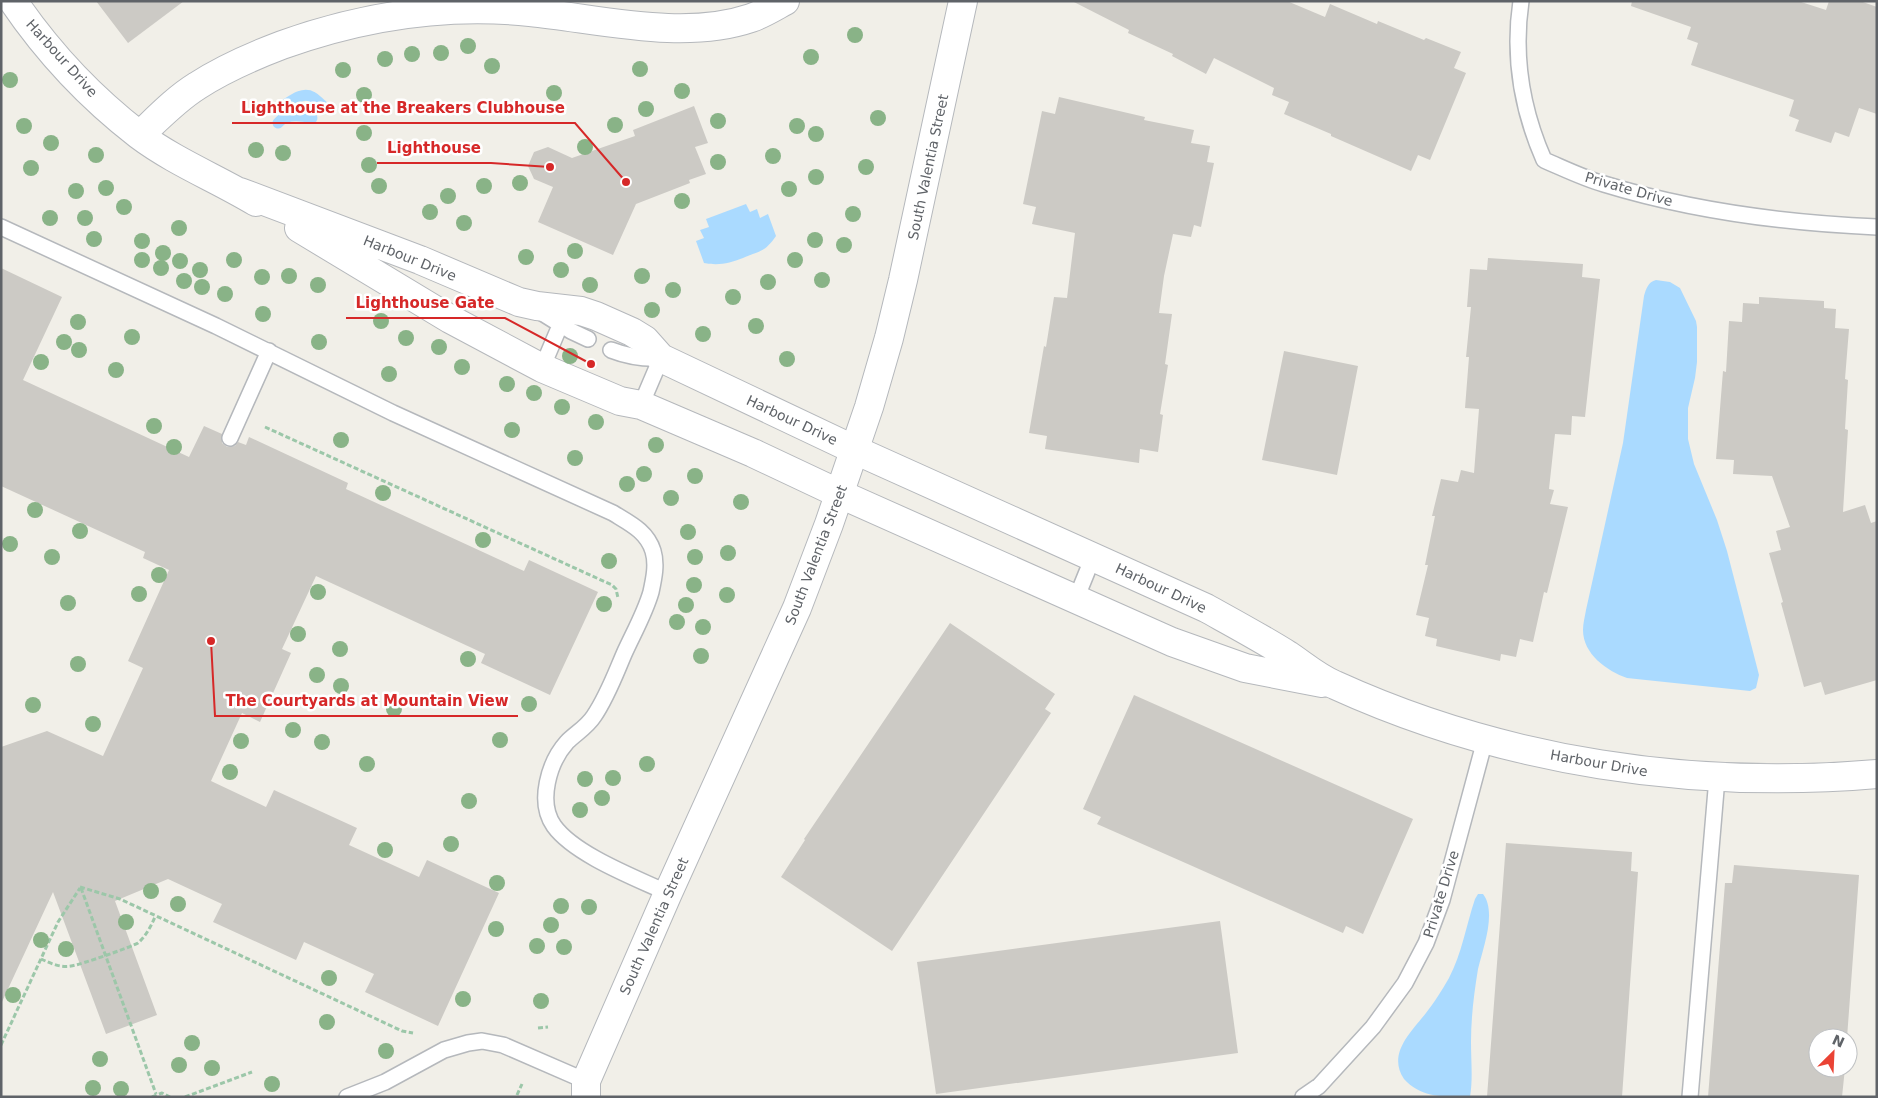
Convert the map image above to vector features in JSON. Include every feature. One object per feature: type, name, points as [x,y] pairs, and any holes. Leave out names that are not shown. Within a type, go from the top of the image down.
[{"type":"street","name":"Harbour Drive","points":[[13,1],[46,44],[73,74],[140,135],[212,178],[240,192],[450,319],[542,368],[620,401],[641,405],[753,453],[840,494],[1199,653],[1270,674],[1333,684]]},
{"type":"street","points":[[140,135],[192,89],[229,68],[298,39],[381,17],[455,9],[496,10],[529,12],[637,25],[706,27],[751,18],[785,1]]},
{"type":"street","name":"South Valentia Street","points":[[580,1092],[794,614],[817,559],[840,494],[882,366],[897,307],[963,1]]},
{"type":"street","name":"Harbour Drive","points":[[240,192],[564,317],[588,314],[632,332],[651,344],[661,358],[855,450],[1187,599],[1235,623],[1333,684],[1416,718],[1485,740],[1549,755],[1619,767],[1717,778],[1818,778],[1877,774]]},
{"type":"lane","name":"Private Drive","points":[[1521,1],[1519,57],[1521,83],[1527,112],[1544,160],[1605,185],[1691,206],[1755,217],[1877,227]]},
{"type":"lane","points":[[1,227],[269,351],[393,413],[613,513],[632,524],[648,539],[653,551],[655,568],[648,600],[599,709],[584,728],[568,741],[556,760],[548,781],[547,804],[549,816],[554,826],[573,844],[621,871],[668,893]]},
{"type":"lane","points":[[542,368],[564,317],[588,339]]},
{"type":"lane","points":[[611,350],[630,357],[645,359],[661,358],[641,405]]},
{"type":"lane","points":[[230,438],[269,351]]},
{"type":"lane","points":[[1076,599],[1093,557]]},
{"type":"lane","name":"Private Drive","points":[[1303,1097],[1319,1086],[1373,1027],[1405,983],[1426,943],[1442,900],[1485,740]]},
{"type":"lane","points":[[1690,1097],[1717,778]]},
{"type":"lane","points":[[347,1097],[385,1082],[444,1050],[482,1041],[503,1045],[580,1092]]},
{"type":"path","points":[[240,415],[612,585],[618,595],[618,601]]},
{"type":"path","points":[[80,887],[120,899],[402,1031],[417,1033]]},
{"type":"path","points":[[80,887],[156,1094]]},
{"type":"path","points":[[1,1045],[58,922],[80,887]]},
{"type":"path","points":[[41,959],[55,965],[71,966],[106,955],[138,943],[147,932],[155,917]]},
{"type":"path","points":[[533,1028],[548,1028]]},
{"type":"path","points":[[185,1097],[252,1072]]},
{"type":"path","points":[[152,1097],[162,1093],[170,1097]]},
{"type":"water","points":[[746,204],[750,212],[757,209],[760,218],[768,214],[776,236],[765,248],[743,258],[724,264],[704,263],[696,241],[704,238],[700,230],[709,227],[706,219]]},
{"type":"water","points":[[1656,280],[1670,282],[1680,288],[1696,321],[1697,362],[1688,408],[1688,439],[1694,464],[1717,520],[1727,551],[1759,675],[1756,688],[1750,691],[1627,678],[1604,666],[1592,654],[1584,639],[1583,627],[1586,610],[1623,443],[1644,296],[1649,284]]},
{"type":"water","points":[[1478,894],[1483,894],[1487,902],[1489,920],[1478,969],[1473,1006],[1470,1097],[1451,1097],[1425,1093],[1404,1079],[1399,1070],[1400,1052],[1408,1036],[1432,1005],[1449,978]]},
{"type":"building","points":[[96,1],[184,1],[128,43]]},
{"type":"building","points":[[1072,1],[1287,1],[1325,17],[1330,4],[1377,24],[1378,21],[1424,40],[1426,38],[1461,52],[1454,68],[1466,73],[1430,160],[1418,155],[1411,171],[1284,114],[1289,102],[1272,95],[1274,88],[1214,58],[1206,74],[1172,56],[1173,54],[1128,33],[1129,30]]},
{"type":"building","points":[[1632,1],[1798,1],[1826,10],[1829,1],[1860,1],[1877,7],[1877,114],[1859,108],[1849,137],[1835,132],[1831,143],[1795,131],[1799,120],[1789,116],[1794,100],[1691,65],[1698,43],[1687,39],[1691,27],[1631,6]]},
{"type":"building","points":[[1059,97],[1145,117],[1144,120],[1194,130],[1191,143],[1210,146],[1207,162],[1214,163],[1201,227],[1194,225],[1191,237],[1173,234],[1164,276],[1159,313],[1172,314],[1165,364],[1168,365],[1160,414],[1163,415],[1158,452],[1140,449],[1139,463],[1045,449],[1047,436],[1029,433],[1054,297],[1067,298],[1075,233],[1032,224],[1036,207],[1023,204],[1042,111],[1055,114]]},
{"type":"building","points":[[694,106],[708,143],[695,147],[706,174],[689,180],[690,183],[636,204],[613,255],[538,222],[553,187],[534,179],[528,166],[534,152],[548,147],[572,158],[635,136],[633,130]]},
{"type":"building","points":[[1488,258],[1583,264],[1582,277],[1600,279],[1585,417],[1572,416],[1571,435],[1555,434],[1549,489],[1554,490],[1550,504],[1568,507],[1547,593],[1544,592],[1533,642],[1520,639],[1516,657],[1501,654],[1500,661],[1436,646],[1437,639],[1425,636],[1429,618],[1416,615],[1428,565],[1425,565],[1435,516],[1432,516],[1441,479],[1458,482],[1461,470],[1474,473],[1479,409],[1465,408],[1469,357],[1466,357],[1471,307],[1467,307],[1470,269],[1487,270]]},
{"type":"building","points":[[1,268],[62,297],[23,380],[189,457],[204,426],[222,434],[222,443],[227,447],[235,446],[238,442],[246,445],[249,437],[348,483],[346,489],[524,571],[529,560],[598,592],[550,695],[481,663],[485,654],[316,576],[282,649],[291,653],[260,722],[242,713],[211,781],[266,807],[274,790],[357,828],[349,845],[419,877],[427,860],[499,893],[438,1026],[365,992],[374,974],[304,942],[296,960],[213,922],[222,904],[168,879],[115,901],[157,1015],[106,1034],[53,892],[1,1004],[1,747],[47,731],[103,756],[143,668],[128,661],[169,570],[143,558],[145,552],[1,486]]},
{"type":"building","points":[[1759,297],[1824,301],[1824,308],[1836,309],[1835,328],[1849,329],[1845,379],[1848,380],[1845,429],[1848,430],[1843,512],[1865,505],[1871,523],[1877,521],[1877,680],[1825,695],[1821,682],[1804,687],[1781,603],[1783,602],[1769,553],[1781,550],[1776,531],[1790,527],[1772,476],[1733,474],[1734,460],[1716,459],[1723,371],[1726,372],[1729,321],[1742,322],[1743,303],[1759,304]]},
{"type":"building","points":[[1284,351],[1358,366],[1337,475],[1262,460]]},
{"type":"building","points":[[950,623],[1055,694],[1045,709],[1051,713],[892,951],[781,877],[804,839]]},
{"type":"building","points":[[1134,695],[1413,819],[1363,934],[1346,926],[1343,933],[1097,824],[1101,817],[1083,809]]},
{"type":"building","points":[[1506,843],[1632,852],[1631,871],[1638,872],[1622,1097],[1487,1097]]},
{"type":"building","points":[[1734,865],[1859,875],[1848,1028],[1808,1028],[1808,1078],[1844,1078],[1842,1097],[1708,1097],[1725,883],[1732,883]]},
{"type":"building","points":[[1220,921],[1238,1053],[936,1094],[917,962]]},
{"type":"waterway","points":[[275,110],[298,97],[307,95],[322,105]]},
{"type":"waterway","points":[[278,123],[289,116],[312,118]]},
{"type":"place","name":"Lighthouse","points":[[550,167]]},
{"type":"place","name":"Lighthouse at the Breakers Clubhouse","points":[[626,182]]},
{"type":"place","name":"Lighthouse Gate","points":[[591,364]]},
{"type":"place","name":"The Courtyards at Mountain View","points":[[211,641]]}]
